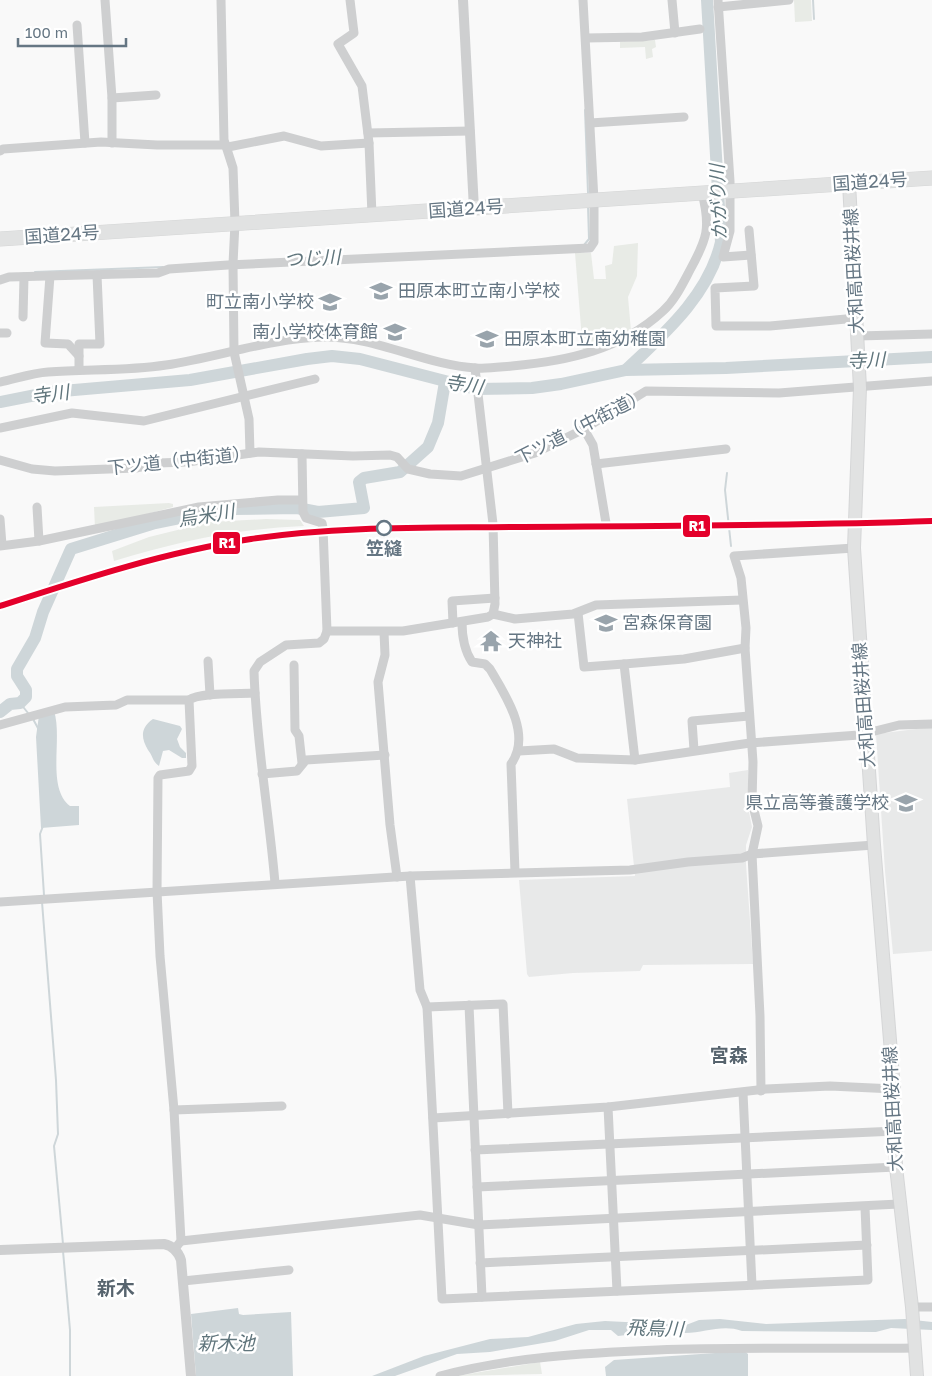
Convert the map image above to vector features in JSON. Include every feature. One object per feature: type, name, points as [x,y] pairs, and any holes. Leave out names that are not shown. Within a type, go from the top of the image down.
[{"type":"highway","name":"国道24号","points":[[0,239],[932,178]]},
{"type":"main road","name":"大和高田桜井線","points":[[849,183],[860,385],[854,548],[874,845],[894,1089],[896,1167],[912,1308],[917,1376]]},
{"type":"street","points":[[104,0],[112,98],[112,143]]},
{"type":"street","points":[[220,0],[226,146],[233,168],[235,223],[233,263],[234,354],[249,419],[250,454]]},
{"type":"street","points":[[350,0],[354,33],[338,44],[362,86],[369,143],[372,215]]},
{"type":"street","points":[[463,0],[474,208]]},
{"type":"street","points":[[0,280],[24,277],[158,273],[169,269],[233,263],[590,248],[594,242],[594,200],[583,0]]},
{"type":"street","points":[[672,0],[675,32]]},
{"type":"street","points":[[751,255],[723,257],[730,231],[727,191],[730,181],[718,4],[788,0]]},
{"type":"street","points":[[77,25],[85,142]]},
{"type":"street","points":[[586,38],[642,37],[700,30]]},
{"type":"street","points":[[112,98],[156,95]]},
{"type":"street","points":[[590,123],[684,117]]},
{"type":"street","points":[[368,133],[470,131]]},
{"type":"street","points":[[0,152],[3,149],[85,142],[226,146],[284,136],[321,146],[369,143]]},
{"type":"street","points":[[0,382],[45,372],[129,369],[166,365],[234,354],[284,340],[326,337],[349,339],[476,371],[589,354],[626,337],[664,311],[678,293],[702,248],[707,212],[704,193]]},
{"type":"street","points":[[749,230],[754,286],[715,288],[716,326],[770,326],[857,318]]},
{"type":"street","points":[[79,370],[79,344],[100,344],[96,274]]},
{"type":"street","points":[[50,276],[45,343],[68,344],[78,356]]},
{"type":"street","points":[[23,317],[24,277]]},
{"type":"street","points":[[858,338],[932,334]]},
{"type":"street","points":[[476,371],[495,546],[495,598],[492,614]]},
{"type":"street","points":[[0,428],[72,413],[144,420],[315,379]]},
{"type":"street","name":"下ツ道（中街道）","points":[[0,460],[32,469],[56,471],[136,468],[158,463],[187,462],[250,454],[390,455],[397,457],[408,469],[430,474],[461,476],[486,470],[535,453],[584,429],[646,391],[779,393],[860,385],[932,381]]},
{"type":"street","points":[[584,429],[593,445],[606,523]]},
{"type":"street","points":[[596,464],[726,449]]},
{"type":"street","points":[[275,883],[270,823],[262,774],[254,671],[260,662],[292,643],[319,643],[324,639],[327,631],[323,528],[322,524],[306,518],[302,500],[302,454]]},
{"type":"street","points":[[0,519],[1,545],[39,541],[199,507],[278,500],[302,500]]},
{"type":"street","points":[[37,507],[39,541]]},
{"type":"street","points":[[761,1091],[760,1016],[752,854],[758,826],[752,802],[753,762],[750,743],[745,648],[746,628],[741,578],[734,556],[854,548]]},
{"type":"street","points":[[495,598],[452,601],[468,656],[472,662],[485,664],[514,713],[519,751],[511,764],[515,872]]},
{"type":"street","points":[[327,631],[384,632],[488,617],[492,614],[515,619],[578,613],[588,606],[610,604],[742,600]]},
{"type":"street","points":[[578,613],[584,667],[684,659],[745,648]]},
{"type":"street","points":[[384,632],[385,655],[378,682],[397,877]]},
{"type":"street","points":[[208,661],[210,695]]},
{"type":"street","points":[[624,664],[635,760]]},
{"type":"street","points":[[294,665],[295,730],[299,736],[302,763]]},
{"type":"street","points":[[0,725],[56,708],[116,705],[127,700],[189,700],[192,697],[210,695],[255,693]]},
{"type":"street","points":[[189,700],[192,766],[189,771],[164,773],[160,774],[158,778],[157,891],[160,956],[174,1110],[178,1245],[191,1376]]},
{"type":"street","points":[[694,750],[692,721],[749,716]]},
{"type":"street","points":[[519,751],[554,750],[577,758],[635,760],[750,743],[859,735],[899,725],[932,724]]},
{"type":"street","points":[[262,774],[296,771],[306,760],[385,755]]},
{"type":"street","points":[[0,902],[275,883],[410,876],[630,870],[688,862],[742,858],[752,854],[874,845]]},
{"type":"street","points":[[410,876],[420,990],[427,1007],[442,1299],[868,1280],[865,1207]]},
{"type":"street","points":[[427,1007],[503,1004],[508,1114]]},
{"type":"street","points":[[469,1005],[482,1297]]},
{"type":"street","points":[[433,1118],[608,1107],[761,1091],[830,1086],[894,1089]]},
{"type":"street","points":[[743,1093],[752,1285]]},
{"type":"street","points":[[174,1110],[282,1106]]},
{"type":"street","points":[[608,1107],[617,1291]]},
{"type":"street","points":[[476,1150],[896,1131]]},
{"type":"street","points":[[477,1187],[896,1167]]},
{"type":"street","points":[[0,1250],[178,1245],[420,1215],[479,1224],[899,1204]]},
{"type":"street","points":[[480,1263],[867,1245]]},
{"type":"street","points":[[183,1281],[290,1270]]},
{"type":"street","points":[[912,1308],[932,1307]]},
{"type":"street","points":[[440,1376],[526,1360],[589,1352],[770,1347],[914,1346]]},
{"type":"shaded area","points":[[794,0],[811,0],[812,21],[795,22]]},
{"type":"shaded area","points":[[655,40],[656,47],[652,49],[653,57],[646,59],[645,47],[620,48],[620,42]]},
{"type":"shaded area","points":[[638,243],[637,276],[628,297],[631,331],[583,352],[575,253],[591,253],[594,279],[606,279],[605,266],[612,264],[614,246]]},
{"type":"shaded area","points":[[173,504],[173,507],[95,528],[94,507]]},
{"type":"shaded area","points":[[266,519],[300,520],[304,526],[254,530],[208,537],[114,561],[112,551],[149,537],[210,522]]},
{"type":"shaded area","name":"県立高等養護学校","points":[[932,727],[932,951],[893,954],[885,871],[876,734]]},
{"type":"shaded area","points":[[748,770],[748,807],[752,827],[746,845],[746,864],[753,964],[643,965],[640,971],[573,973],[529,977],[527,974],[519,880],[635,876],[627,799],[730,787],[729,773]]},
{"type":"shaded area","points":[[540,1362],[542,1374],[457,1376]]},
{"type":"water","points":[[54,711],[59,787],[63,798],[70,806],[79,806],[79,825],[41,828],[36,737],[39,715]]},
{"type":"water","points":[[153,719],[180,726],[182,729],[177,739],[180,747],[186,753],[186,758],[182,758],[169,750],[163,751],[159,766],[155,762],[143,737],[146,726]]},
{"type":"water","name":"新木池","points":[[238,1308],[239,1314],[243,1315],[291,1312],[293,1376],[196,1376],[191,1314]]},
{"type":"water","name":"飛鳥川","points":[[720,1319],[766,1324],[905,1319],[932,1322],[932,1330],[891,1328],[876,1332],[742,1331],[727,1328],[692,1333],[618,1336],[611,1330],[589,1330],[555,1341],[490,1352],[457,1354],[395,1376],[372,1376],[424,1356],[490,1339],[528,1337],[576,1324],[605,1321],[686,1325],[699,1320]]},
{"type":"water","points":[[744,1351],[748,1354],[748,1376],[606,1376],[605,1367],[614,1360]]},
{"type":"waterway","name":"かがり川","points":[[626,370],[670,328],[696,296],[715,261],[721,242],[707,0]]},
{"type":"waterway","points":[[813,0],[814,19]]},
{"type":"waterway","name":"つじ川","points":[[585,110],[588,193]]},
{"type":"waterway","name":"つじ川","points":[[584,245],[589,239],[588,206]]},
{"type":"waterway","name":"つじ川","points":[[35,272],[163,267]]},
{"type":"waterway","name":"寺川","points":[[0,402],[51,392],[190,380],[332,356],[360,359],[476,389],[532,388],[561,384],[626,370],[726,368],[932,357]]},
{"type":"waterway","name":"烏米川","points":[[0,712],[10,704],[20,703],[26,697],[26,690],[17,676],[17,669],[35,638],[43,612],[71,549],[155,523],[209,512],[233,509],[297,508],[318,512],[364,508],[359,482],[364,478],[400,472],[428,447],[438,423],[445,382]]},
{"type":"waterway","points":[[727,473],[725,490],[731,546]]},
{"type":"waterway","points":[[20,703],[28,713]]},
{"type":"waterway","points":[[33,719],[39,730]]},
{"type":"waterway","points":[[43,826],[40,834],[44,895]]},
{"type":"waterway","points":[[42,902],[56,1080],[58,1134],[54,1146],[63,1244]]},
{"type":"waterway","points":[[63,1251],[70,1330],[70,1376]]},
{"type":"transit line","name":"R1","points":[[0,606],[93,576],[187,551],[284,535],[416,528],[776,525],[932,521]]},
{"type":"place","name":"田原本町立南小学校","points":[[381,291]]},
{"type":"place","name":"町立南小学校","points":[[330,302]]},
{"type":"place","name":"南小学校体育館","points":[[395,332]]},
{"type":"place","name":"田原本町立南幼稚園","points":[[487,339]]},
{"type":"place","name":"笠縫","points":[[384,528]]},
{"type":"place","name":"宮森保育園","points":[[606,623]]},
{"type":"place","name":"天神社","points":[[491,641]]},
{"type":"place","name":"県立高等養護学校","points":[[906,803]]},
{"type":"district","name":"宮森","points":[[729,1055]]},
{"type":"district","name":"新木","points":[[116,1288]]}]
